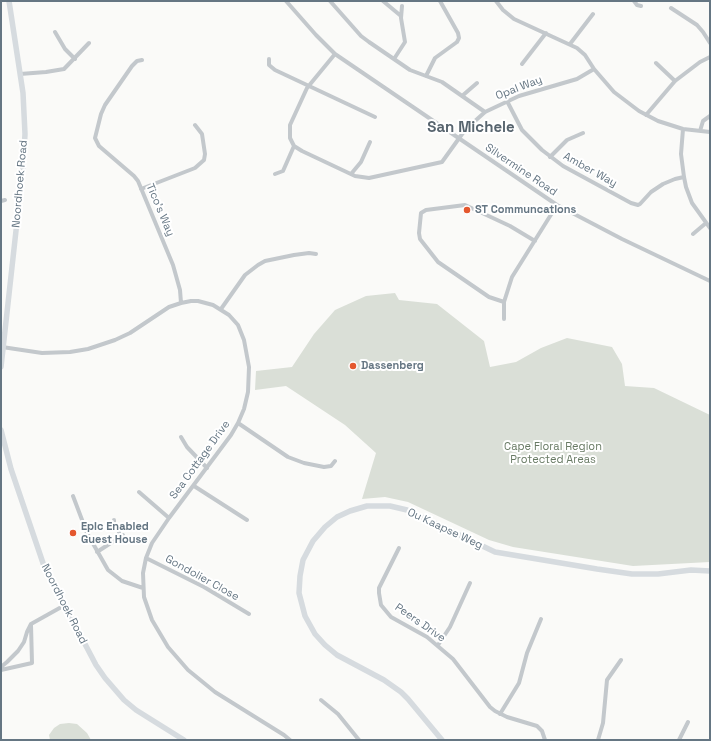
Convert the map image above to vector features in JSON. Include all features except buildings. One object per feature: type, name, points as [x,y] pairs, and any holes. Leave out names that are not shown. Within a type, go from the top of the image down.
[{"type":"main road","name":"Noordhoek Road","points":[[1,367],[24,150],[25,123],[20,74],[9,1]]},
{"type":"main road","name":"Noordhoek Road","points":[[1,430],[11,469],[44,566],[96,665],[115,690],[136,710],[184,740]]},
{"type":"main road","name":"Ou Kaapse Weg","points":[[442,740],[401,692],[384,680],[331,650],[315,634],[305,616],[299,592],[303,560],[316,537],[325,527],[338,517],[363,507],[390,506],[407,510],[495,552],[632,574],[658,574],[691,570],[710,571]]},
{"type":"street","name":"Silvermine Road","points":[[286,1],[334,54],[557,205],[622,239],[710,281]]},
{"type":"street","points":[[330,1],[364,38],[410,70],[442,82],[485,112]]},
{"type":"street","points":[[382,1],[401,16]]},
{"type":"street","points":[[426,76],[435,58],[457,42],[459,38],[458,33],[440,1]]},
{"type":"street","points":[[496,1],[503,10],[514,19],[570,44],[581,51],[614,92],[624,101],[646,115],[658,121],[683,129],[710,132]]},
{"type":"street","points":[[634,1],[637,5],[641,6]]},
{"type":"street","points":[[394,59],[405,42],[401,16],[402,6]]},
{"type":"street","points":[[671,8],[698,25],[710,43]]},
{"type":"street","points":[[570,44],[593,14]]},
{"type":"street","points":[[55,32],[65,49],[75,59]]},
{"type":"street","points":[[522,64],[546,33]]},
{"type":"street","points":[[20,74],[61,70],[66,68],[89,43]]},
{"type":"street","points":[[275,174],[283,171],[294,146],[289,134],[290,125],[309,85],[334,54]]},
{"type":"street","points":[[646,115],[675,81],[700,62],[710,57]]},
{"type":"street","points":[[269,59],[269,65],[272,68],[375,117]]},
{"type":"street","name":"Tico's Way","points":[[142,60],[137,61],[132,66],[105,105],[95,136],[99,146],[134,176],[141,189],[173,266],[182,303]]},
{"type":"street","points":[[656,63],[675,81]]},
{"type":"street","name":"Opal Way","points":[[294,146],[359,177],[369,178],[438,163],[444,160],[465,130],[485,112],[534,90],[577,79],[594,69]]},
{"type":"street","points":[[462,96],[477,83]]},
{"type":"street","name":"Amber Way","points":[[507,101],[522,130],[550,157],[563,166],[631,203],[638,205],[651,192],[663,184],[684,177]]},
{"type":"street","points":[[700,131],[702,121],[710,116]]},
{"type":"street","points":[[141,189],[195,168],[204,160],[205,157],[202,134],[196,126]]},
{"type":"street","points":[[683,129],[681,144],[684,177],[692,201],[710,228]]},
{"type":"street","points":[[550,157],[567,140],[583,133]]},
{"type":"street","points":[[351,174],[361,162],[370,142]]},
{"type":"street","points":[[504,302],[489,297],[438,262],[420,239],[420,213],[426,210],[465,205],[515,229],[535,241]]},
{"type":"street","points":[[504,319],[504,302],[512,277],[557,205]]},
{"type":"street","points":[[693,234],[706,223]]},
{"type":"street","points":[[221,309],[245,274],[258,265],[266,261],[294,255],[309,253],[316,254]]},
{"type":"street","name":"Sea Cottage Drive","points":[[2,347],[42,353],[70,352],[102,346],[145,324],[169,307],[182,303],[198,301],[221,309],[233,319],[241,331],[246,345],[250,371],[248,392],[244,409],[231,435],[152,543],[146,558],[143,573],[143,588],[146,605],[152,620],[168,647],[188,670],[215,692],[290,740]]},
{"type":"street","points":[[238,423],[288,457],[304,463],[324,467],[330,466],[335,461]]},
{"type":"street","points":[[181,437],[184,444],[207,468]]},
{"type":"street","points":[[194,486],[247,520]]},
{"type":"street","points":[[139,492],[169,518]]},
{"type":"street","points":[[72,496],[80,519],[108,570],[117,578],[143,588]]},
{"type":"street","points":[[114,520],[114,523],[119,530],[119,538]]},
{"type":"street","points":[[97,552],[123,535]]},
{"type":"street","name":"Peers Drive","points":[[399,548],[379,588],[381,605],[391,616],[415,630],[438,646],[453,659],[490,707],[500,714],[537,726],[542,731],[545,740]]},
{"type":"street","name":"Gondolier Close","points":[[146,558],[204,587],[249,614]]},
{"type":"street","points":[[438,646],[450,626],[470,583]]},
{"type":"street","points":[[2,668],[18,651],[24,642],[31,624],[65,605]]},
{"type":"street","points":[[500,714],[519,683],[526,653],[541,619]]},
{"type":"street","points":[[2,668],[32,663],[31,624]]},
{"type":"street","points":[[598,740],[603,723],[607,680],[621,660]]},
{"type":"street","points":[[321,700],[338,714],[359,740]]},
{"type":"street","points":[[679,740],[688,722]]},
{"type":"green space","name":"Cape Floral Region Protected Areas","points":[[395,293],[399,300],[437,304],[484,341],[490,367],[516,362],[541,348],[567,338],[612,347],[622,364],[625,386],[654,388],[710,415],[710,562],[633,566],[513,547],[489,540],[408,502],[385,497],[362,499],[376,453],[345,425],[286,386],[255,390],[256,371],[292,367],[314,334],[335,310],[366,296]]},
{"type":"green space","points":[[60,724],[77,724],[87,733],[91,740],[50,740],[49,735],[54,728]]},
{"type":"place","name":"ST Communcations","points":[[467,210]]},
{"type":"place","name":"Dassenberg","points":[[353,366]]},
{"type":"place","name":"Epic Enabled Guest House","points":[[73,533]]},
{"type":"district","name":"San Michele","points":[[471,128]]}]
